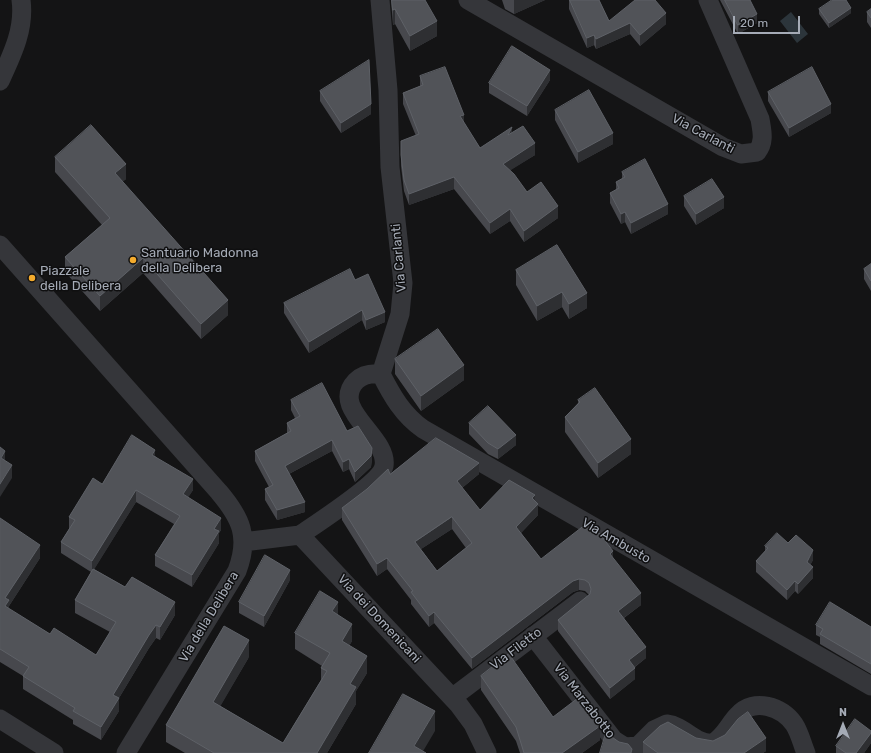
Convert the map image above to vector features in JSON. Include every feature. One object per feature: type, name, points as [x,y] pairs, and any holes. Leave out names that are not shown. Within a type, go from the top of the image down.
[{"type":"street","points":[[0,81],[13,51],[20,28],[21,0]]},
{"type":"street","name":"Via Carlanti","points":[[380,0],[388,90],[390,167],[403,283],[400,314],[381,374]]},
{"type":"street","name":"Via Carlanti","points":[[468,0],[723,147],[741,154],[757,152],[761,147],[763,139],[760,119],[708,0]]},
{"type":"street","name":"Via della Delibera","points":[[0,245],[226,500],[241,524],[243,542],[237,571],[126,753]]},
{"type":"street","points":[[243,542],[300,535],[375,481],[382,472],[384,466],[382,452],[354,413],[349,400],[350,392],[354,384],[360,378],[367,374],[381,374]]},
{"type":"street","name":"Via Ambusto","points":[[381,374],[398,406],[409,418],[423,429],[871,686]]},
{"type":"street","name":"Via dei Domenicani","points":[[300,535],[453,698],[473,724],[487,753]]},
{"type":"street","name":"Via Filetto","points":[[453,698],[580,601]]},
{"type":"street","name":"Via Marzabotto","points":[[534,636],[614,740],[625,747],[638,746],[654,730],[666,724],[680,727],[700,741],[713,742],[723,735],[741,712],[755,705],[763,705],[778,711],[795,725],[806,753]]},
{"type":"street","points":[[0,719],[54,753]]},
{"type":"shaded area","points":[[791,12],[808,34],[797,43],[780,21]]},
{"type":"building","points":[[392,0],[425,0],[437,21],[410,36],[395,9],[393,10]]},
{"type":"building","points":[[570,0],[599,0],[609,21],[635,0],[655,0],[666,13],[640,35],[630,23],[596,39],[594,35],[587,38]]},
{"type":"building","points":[[725,0],[750,0],[757,14],[738,25]]},
{"type":"building","points":[[832,0],[846,0],[851,8],[829,23],[819,9]]},
{"type":"building","points":[[871,9],[871,18],[867,12]]},
{"type":"building","points":[[512,46],[550,70],[527,106],[489,83]]},
{"type":"building","points":[[369,60],[371,104],[341,123],[320,91]]},
{"type":"building","points":[[445,67],[464,115],[460,116],[480,148],[512,127],[508,135],[523,126],[535,143],[503,164],[514,174],[527,192],[541,182],[558,206],[524,231],[510,209],[490,223],[454,177],[409,194],[404,180],[401,141],[419,134],[403,93],[423,85],[420,76]]},
{"type":"building","points":[[812,67],[831,104],[789,128],[768,92]]},
{"type":"building","points":[[589,90],[613,133],[578,152],[555,110]]},
{"type":"building","points":[[91,125],[126,164],[115,173],[228,300],[201,324],[143,258],[100,296],[65,257],[110,218],[55,157]]},
{"type":"building","points":[[645,159],[668,204],[631,223],[625,212],[621,214],[610,193],[619,188],[616,182],[625,177],[622,172]]},
{"type":"building","points":[[712,179],[724,197],[696,214],[684,196]]},
{"type":"building","points":[[557,245],[587,293],[569,304],[562,292],[537,306],[516,270]]},
{"type":"building","points":[[871,264],[871,281],[864,269]]},
{"type":"building","points":[[350,269],[355,280],[368,274],[385,312],[366,320],[362,310],[309,342],[284,303]]},
{"type":"building","points":[[438,329],[464,365],[421,396],[395,359]]},
{"type":"building","points":[[322,383],[347,431],[358,426],[372,448],[371,456],[355,472],[349,459],[343,462],[332,440],[285,466],[305,502],[277,510],[265,489],[273,485],[255,451],[291,431],[287,423],[300,416],[291,400]]},
{"type":"building","points":[[595,388],[631,439],[598,463],[565,417],[580,402],[578,400]]},
{"type":"building","points":[[488,406],[516,435],[498,449],[488,443],[469,423]]},
{"type":"building","points":[[132,435],[155,450],[152,455],[193,479],[183,494],[221,518],[214,529],[219,531],[192,575],[155,555],[180,516],[136,490],[92,561],[61,542],[75,520],[69,517],[93,478],[102,484]]},
{"type":"building","points":[[436,438],[479,463],[457,481],[480,510],[509,480],[535,495],[532,498],[538,504],[516,527],[541,559],[586,524],[597,535],[599,533],[613,551],[610,554],[641,593],[618,611],[646,647],[629,660],[635,668],[610,688],[558,620],[590,594],[591,589],[589,583],[585,580],[579,579],[573,581],[472,658],[434,612],[429,616],[411,592],[413,591],[387,558],[377,564],[342,508],[367,489],[388,469],[390,474]],"holes":[[[452,517],[472,543],[437,571],[415,542]]]},
{"type":"building","points":[[0,447],[5,451],[1,458],[12,465],[0,484]]},
{"type":"building","points":[[0,518],[40,545],[5,598],[9,600],[5,606],[50,634],[54,628],[96,655],[116,622],[75,600],[93,569],[125,587],[132,577],[175,602],[160,627],[156,625],[149,635],[113,695],[119,698],[101,727],[73,711],[75,708],[23,676],[29,667],[0,649]]},
{"type":"building","points":[[777,533],[788,543],[796,535],[813,550],[807,562],[813,567],[798,584],[795,581],[787,590],[756,561],[768,548],[765,546]]},
{"type":"building","points":[[265,555],[290,570],[264,616],[239,602]]},
{"type":"building","points":[[320,591],[338,602],[332,611],[352,624],[342,641],[367,656],[350,684],[356,687],[317,753],[214,753],[166,725],[224,626],[249,640],[213,702],[283,743],[327,671],[321,668],[330,653],[295,633]]},
{"type":"building","points":[[830,602],[871,627],[871,664],[820,634],[823,629],[816,625]]},
{"type":"building","points":[[509,654],[553,717],[578,698],[600,726],[562,753],[524,753],[516,727],[481,676]]},
{"type":"building","points":[[403,694],[435,711],[414,746],[426,753],[369,753]]},
{"type":"building","points":[[748,712],[766,738],[744,753],[658,753],[643,742],[660,726],[668,722],[696,738],[713,741],[725,735],[738,719]]},
{"type":"building","points":[[855,719],[871,731],[871,733],[856,753],[846,753],[836,746]]},
{"type":"building","points":[[606,733],[619,742],[628,744],[632,749],[631,753],[600,753]]},
{"type":"place","name":"Santuario Madonna della Delibera","points":[[133,260]]},
{"type":"place","name":"Piazzale della Delibera","points":[[32,278]]}]
